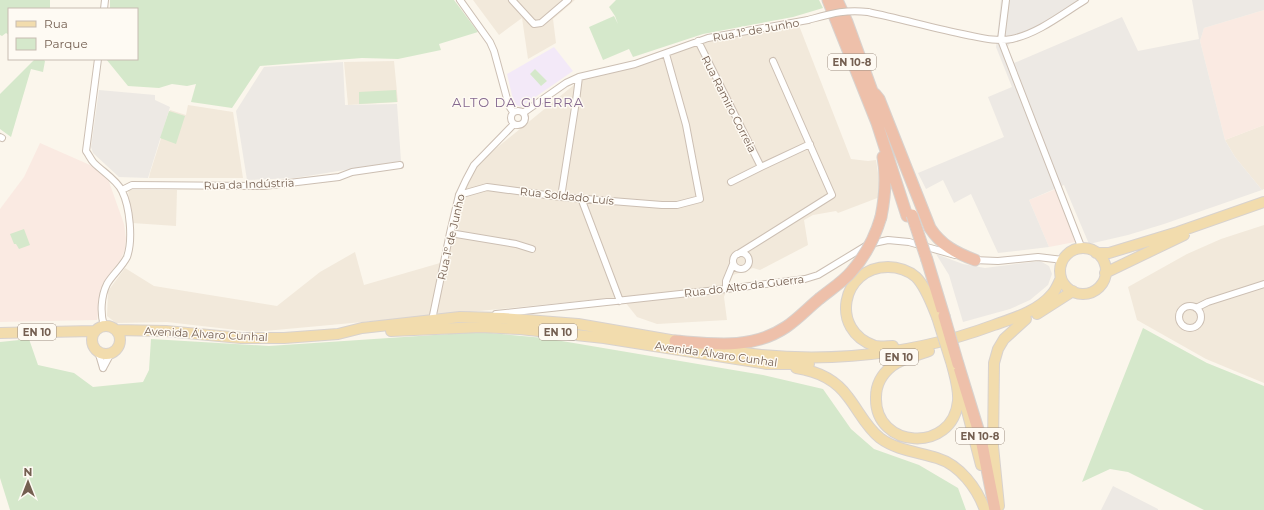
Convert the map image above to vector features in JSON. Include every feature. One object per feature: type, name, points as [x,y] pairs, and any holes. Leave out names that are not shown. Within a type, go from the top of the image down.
[{"type":"highway","name":"EN 10-8","points":[[828,0],[877,123],[910,215]]},
{"type":"highway","name":"EN 10-8","points":[[837,0],[847,22],[898,168],[910,215],[940,317],[981,439],[995,510]]},
{"type":"highway","points":[[870,86],[879,99],[930,228],[936,237],[948,248],[975,260]]},
{"type":"highway","points":[[675,341],[723,345],[761,340],[787,326],[851,272],[862,259],[876,232],[885,197],[886,177],[877,123]]},
{"type":"main road","points":[[1096,253],[1109,253],[1178,232],[1264,202]]},
{"type":"main road","points":[[1105,273],[1174,240],[1249,207]]},
{"type":"main road","points":[[1082,248],[1096,253],[1102,259],[1105,273],[1101,285],[1096,290],[1083,294],[1073,291],[1065,285],[1061,278],[1060,269],[1063,260],[1071,252],[1082,248]]},
{"type":"main road","points":[[926,349],[876,346],[858,337],[850,326],[846,312],[847,298],[852,285],[864,273],[878,267],[895,267],[909,272],[917,278],[940,317]]},
{"type":"main road","name":"Avenida Álvaro Cunhal","points":[[348,332],[362,328],[460,317],[503,318],[578,324],[710,348],[747,353],[811,357],[847,356],[926,349],[985,328],[1027,312],[1045,301],[1052,294],[1061,278]]},
{"type":"main road","name":"Avenida Álvaro Cunhal","points":[[116,330],[166,331],[266,339],[348,332],[382,332],[481,327],[520,329],[604,338],[767,364],[812,364],[879,360],[988,334],[1026,319],[1049,307],[1073,291]]},
{"type":"main road","points":[[999,510],[993,446],[994,363],[998,349],[1004,339],[1026,319]]},
{"type":"main road","name":"EN 10","points":[[0,334],[94,331],[97,328],[104,326],[109,326],[116,330]]},
{"type":"main road","points":[[74,332],[97,349],[107,354],[114,350],[119,340],[116,330]]},
{"type":"main road","points":[[94,331],[92,341],[97,349]]},
{"type":"main road","name":"Avenida Álvaro Cunhal","points":[[114,350],[136,331]]},
{"type":"main road","points":[[926,349],[893,365],[879,381],[876,391],[876,402],[882,421],[889,429],[903,437],[918,439],[932,437],[944,430],[951,423],[957,412],[958,399],[955,365]]},
{"type":"main road","points":[[767,364],[811,371],[828,379],[848,396],[868,426],[879,437],[892,445],[939,459],[964,475],[974,486],[985,510]]},
{"type":"main road","name":"EN 10-8","points":[[955,365],[975,441],[990,510]]},
{"type":"street","points":[[460,0],[490,42],[494,51],[509,106],[513,112]]},
{"type":"street","points":[[512,0],[534,24],[541,23],[568,0]]},
{"type":"street","points":[[1006,0],[1001,40],[1082,248]]},
{"type":"street","name":"Rua 1º de Junho","points":[[523,113],[578,77],[635,64],[719,36],[808,20],[838,12],[868,12],[943,30],[991,40],[1001,40],[1033,32],[1085,0]]},
{"type":"street","name":"Rua Ramiro Correia","points":[[698,42],[761,167]]},
{"type":"street","name":"Rua Soldado Luís","points":[[459,195],[487,187],[561,197],[662,206],[700,199],[686,125],[666,54]]},
{"type":"street","points":[[98,60],[86,151],[93,162],[122,190],[127,207],[130,232],[130,245],[126,258],[107,284],[103,297],[101,317],[104,326]]},
{"type":"street","points":[[726,289],[726,281],[733,264],[734,257],[832,195],[773,61]]},
{"type":"street","points":[[561,197],[576,101],[578,77]]},
{"type":"street","points":[[518,111],[523,113],[525,119],[520,126],[514,124],[510,119],[513,112],[518,111]]},
{"type":"street","name":"Rua 1º de Junho","points":[[432,320],[459,195],[474,165],[514,124]]},
{"type":"street","points":[[731,182],[810,144]]},
{"type":"street","name":"Rua da Indústria","points":[[122,190],[132,186],[240,187],[288,184],[339,177],[352,172],[400,165]]},
{"type":"street","points":[[581,198],[620,301]]},
{"type":"street","points":[[450,233],[532,248]]},
{"type":"street","name":"Rua do Alto da Guerra","points":[[460,317],[620,301],[805,279],[818,275],[869,244],[888,240],[909,242],[975,260],[998,262],[1038,257],[1063,260]]},
{"type":"street","points":[[733,264],[740,269],[747,265],[747,256],[744,254],[738,254]]},
{"type":"street","points":[[1196,308],[1208,302],[1264,284]]},
{"type":"street","points":[[97,349],[103,368],[114,350]]},
{"type":"shaded area","points":[[473,0],[575,0],[553,19],[556,43],[528,59],[522,18],[499,35]]},
{"type":"shaded area","points":[[1001,0],[1080,0],[1010,43],[1007,48],[1014,63],[1122,17],[1138,51],[1199,39],[1192,0],[1264,0],[1264,10],[1204,28],[1200,41],[1225,140],[1235,157],[1262,190],[1164,224],[1128,235],[1089,244],[1064,185],[1029,200],[1049,247],[998,253],[971,194],[954,203],[943,180],[926,189],[918,173],[1004,137],[988,97],[1012,87],[996,47]]},
{"type":"shaded area","points":[[1264,10],[1264,125],[1225,140],[1200,41],[1204,28]]},
{"type":"shaded area","points":[[798,23],[851,159],[868,161],[876,160],[880,197],[838,213],[836,211],[813,215],[804,220],[808,245],[760,270],[753,268],[733,275],[724,297],[727,320],[657,324],[637,317],[621,297],[254,332],[167,322],[116,323],[107,316],[108,291],[125,268],[154,286],[277,306],[320,272],[355,252],[364,285],[447,261],[464,189],[473,172],[483,159],[580,80],[634,66],[709,42]]},
{"type":"shaded area","points":[[554,47],[573,71],[521,107],[514,104],[507,74]]},
{"type":"shaded area","points":[[394,61],[398,102],[348,105],[344,62]]},
{"type":"shaded area","points":[[343,62],[345,105],[397,104],[401,161],[295,178],[247,180],[236,111],[264,67]]},
{"type":"shaded area","points":[[99,90],[155,95],[155,100],[170,107],[148,178],[119,177],[93,153],[91,147]]},
{"type":"shaded area","points":[[188,105],[233,112],[243,178],[149,178],[170,110],[186,115]]},
{"type":"shaded area","points":[[1264,125],[1264,189],[1262,190],[1235,157],[1225,140]]},
{"type":"shaded area","points":[[40,143],[90,165],[108,179],[124,224],[126,239],[125,249],[121,259],[103,283],[97,320],[0,322],[0,209],[24,177]]},
{"type":"shaded area","points":[[1056,189],[1075,242],[1049,247],[1029,200]]},
{"type":"shaded area","points":[[128,190],[177,190],[176,226],[132,223]]},
{"type":"shaded area","points":[[1264,225],[1264,383],[1206,359],[1137,320],[1128,287],[1187,254],[1221,239]]},
{"type":"shaded area","points":[[936,254],[963,264],[985,268],[1040,261],[1049,266],[1052,274],[1048,285],[1030,300],[1010,309],[963,322],[949,275]]},
{"type":"shaded area","points":[[1113,486],[1158,509],[1158,510],[1101,510]]},
{"type":"green space","points":[[0,0],[50,0],[50,8],[8,8],[8,34],[6,33],[2,36],[0,35]]},
{"type":"green space","points":[[110,0],[454,0],[478,32],[439,44],[441,50],[398,59],[362,58],[260,66],[232,108],[191,102],[196,84],[187,86],[172,84],[159,88],[128,86],[107,60],[138,60],[138,8],[110,8]]},
{"type":"green space","points":[[616,0],[819,0],[823,8],[793,17],[703,34],[633,57],[629,49],[603,60],[589,27],[614,16],[618,24],[615,16],[609,7]]},
{"type":"green space","points":[[34,60],[45,61],[43,72],[31,69],[11,137],[0,129],[0,94]]},
{"type":"green space","points":[[535,69],[547,81],[541,86],[530,74]]},
{"type":"green space","points":[[396,90],[397,102],[359,104],[359,92]]},
{"type":"green space","points":[[169,111],[185,116],[176,144],[160,138]]},
{"type":"green space","points":[[24,229],[30,245],[19,249],[16,244],[14,244],[10,234]]},
{"type":"green space","points":[[1143,328],[1207,363],[1264,386],[1264,510],[1204,510],[1128,472],[1110,469],[1082,482]]},
{"type":"green space","points":[[479,332],[544,338],[763,375],[823,389],[851,429],[874,449],[919,465],[958,488],[966,510],[10,510],[0,478],[0,342],[29,339],[38,365],[74,373],[93,387],[143,382],[149,370],[151,339],[269,346]]},
{"type":"district","name":"ALTO DA GUERRA","points":[[518,102]]}]
